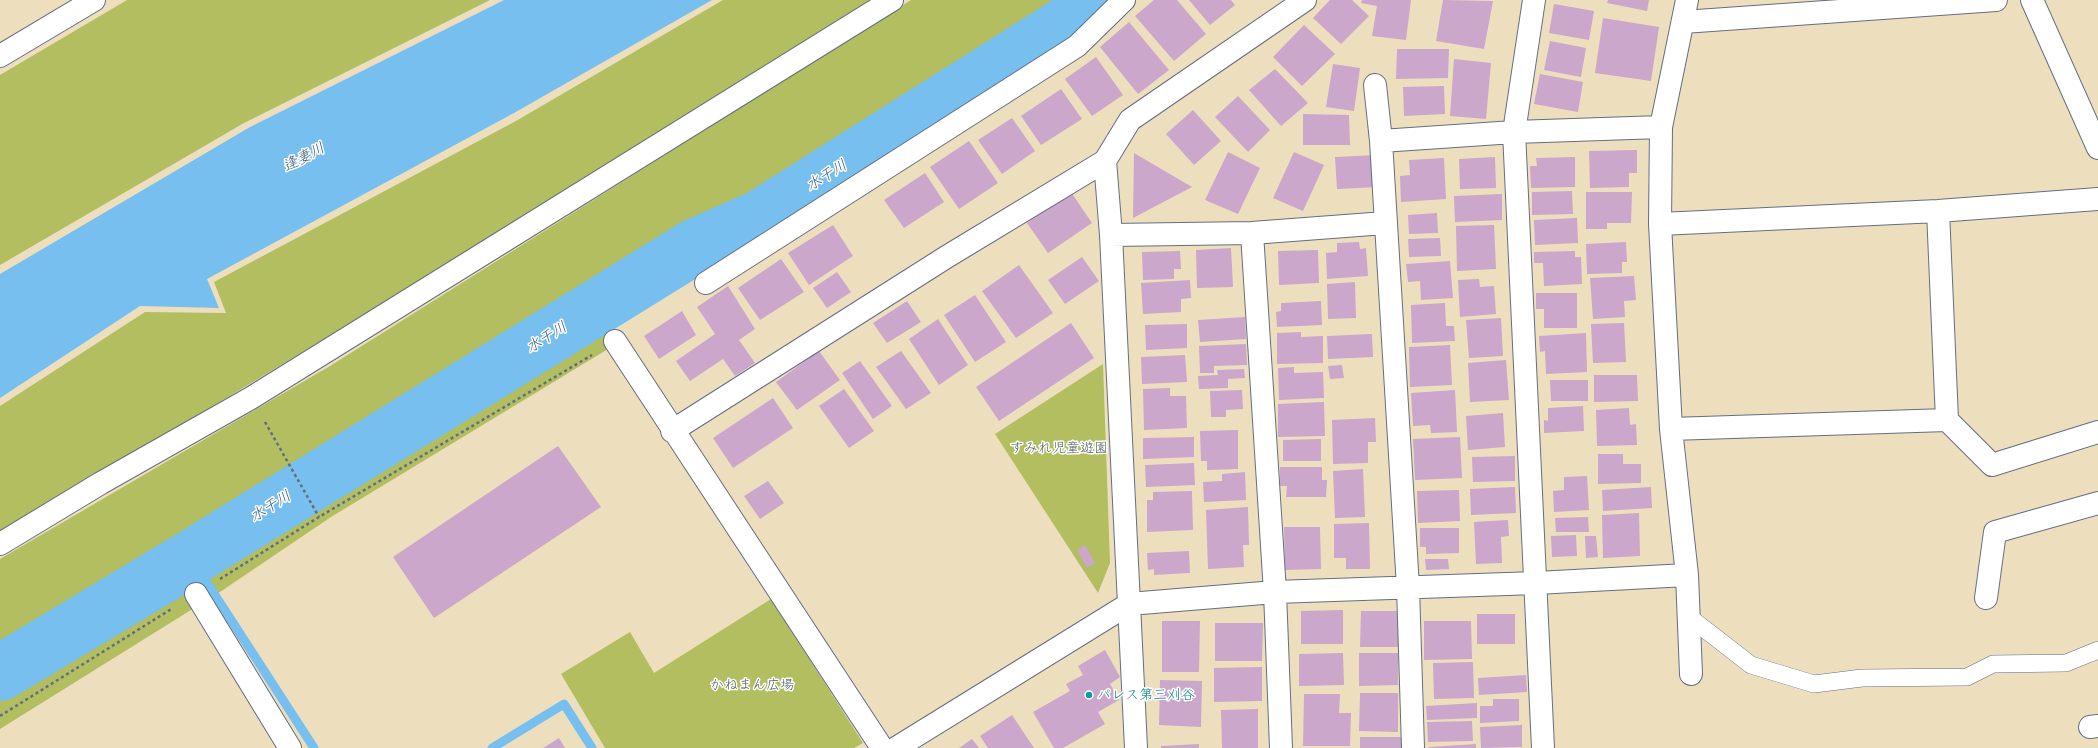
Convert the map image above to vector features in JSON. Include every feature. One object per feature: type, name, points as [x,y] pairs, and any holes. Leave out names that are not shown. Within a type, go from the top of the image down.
[{"type":"street","points":[[0,56],[94,0]]},
{"type":"street","points":[[0,544],[101,483],[251,398],[892,0]]},
{"type":"street","points":[[706,283],[1077,46],[1124,0]]},
{"type":"street","points":[[672,431],[948,256],[1105,161],[1130,120],[1305,0]]},
{"type":"street","points":[[1534,0],[1514,132],[1543,748]]},
{"type":"street","points":[[1687,0],[1661,127],[1660,224],[1671,429],[1688,575],[1691,674]]},
{"type":"street","points":[[1683,22],[1996,0]]},
{"type":"street","points":[[2032,0],[2098,148]]},
{"type":"street","points":[[1375,85],[1381,141],[1408,587],[1413,748]]},
{"type":"street","points":[[1381,141],[1514,132],[1661,127]]},
{"type":"street","points":[[1105,161],[1111,235],[1136,748]]},
{"type":"street","points":[[1660,224],[1938,211],[2098,199]]},
{"type":"street","points":[[1938,211],[1948,420],[1992,465],[2098,432]]},
{"type":"street","points":[[1111,235],[1252,233],[1385,223]]},
{"type":"street","points":[[1252,233],[1276,592],[1280,748]]},
{"type":"street","points":[[615,341],[672,431],[882,748]]},
{"type":"street","points":[[1671,429],[1948,420]]},
{"type":"street","points":[[1986,598],[1995,532],[2098,503]]},
{"type":"street","points":[[896,748],[1129,604],[1276,592],[1536,583],[1688,575]]},
{"type":"street","points":[[196,594],[290,748]]},
{"type":"lane","points":[[1689,617],[1751,665],[1814,684],[1862,678],[1967,677],[1993,664],[2066,663],[2098,650]]},
{"type":"path","points":[[0,716],[319,517],[615,341]]},
{"type":"path","points":[[251,398],[319,517]]},
{"type":"green space","points":[[127,0],[490,0],[244,123],[0,265],[0,75]]},
{"type":"green space","points":[[723,0],[872,0],[608,167],[0,535],[0,406],[145,312],[226,313],[214,282],[516,121]]},
{"type":"green space","points":[[911,0],[1059,0],[1053,6],[834,152],[0,644],[0,559],[330,366]]},
{"type":"green space","points":[[600,325],[613,346],[331,517],[223,590],[0,729],[0,690]]},
{"type":"green space","name":"すみれ児童遊園","points":[[1103,364],[1110,563],[1098,593],[995,434]]},
{"type":"green space","name":"かねまん広場","points":[[771,599],[863,743],[854,748],[605,748],[561,674],[630,632],[654,673]]},
{"type":"water","name":"逢妻川","points":[[504,0],[712,0],[514,113],[207,279],[219,308],[140,306],[0,398],[0,274],[250,127]]},
{"type":"building","points":[[1154,0],[1177,0],[1206,34],[1174,61],[1135,16]]},
{"type":"building","points":[[1189,0],[1231,0],[1235,5],[1210,25]]},
{"type":"building","points":[[1330,0],[1352,0],[1369,16],[1341,44],[1313,18]]},
{"type":"building","points":[[1362,0],[1411,0],[1406,40],[1372,36],[1377,6],[1361,3]]},
{"type":"building","points":[[1443,0],[1493,1],[1484,49],[1436,41]]},
{"type":"building","points":[[1608,0],[1649,0],[1647,11],[1607,3]]},
{"type":"building","points":[[1554,4],[1594,11],[1589,40],[1549,33]]},
{"type":"building","points":[[1603,18],[1659,27],[1651,81],[1595,73]]},
{"type":"building","points":[[1129,22],[1169,70],[1138,94],[1100,47]]},
{"type":"building","points":[[1304,25],[1335,54],[1302,86],[1273,57]]},
{"type":"building","points":[[1550,41],[1586,48],[1581,77],[1544,70]]},
{"type":"building","points":[[1397,49],[1449,49],[1448,78],[1396,79]]},
{"type":"building","points":[[1096,57],[1123,95],[1092,116],[1065,79]]},
{"type":"building","points":[[1454,59],[1491,63],[1486,119],[1450,116]]},
{"type":"building","points":[[1333,64],[1360,68],[1354,111],[1326,107]]},
{"type":"building","points":[[1275,69],[1308,103],[1281,126],[1249,90]]},
{"type":"building","points":[[1540,74],[1583,82],[1578,112],[1534,104]]},
{"type":"building","points":[[1444,86],[1445,114],[1404,116],[1403,87]]},
{"type":"building","points":[[1061,89],[1082,119],[1041,145],[1021,116]]},
{"type":"building","points":[[1238,96],[1270,130],[1248,152],[1215,117]]},
{"type":"building","points":[[1193,110],[1221,141],[1194,165],[1166,134]]},
{"type":"building","points":[[1303,114],[1349,115],[1350,145],[1303,145]]},
{"type":"building","points":[[1012,118],[1035,151],[1002,174],[978,140]]},
{"type":"building","points":[[969,141],[998,183],[959,209],[930,167]]},
{"type":"building","points":[[1637,150],[1637,173],[1629,173],[1629,187],[1590,188],[1589,151]]},
{"type":"building","points":[[1228,152],[1260,168],[1238,214],[1205,200]]},
{"type":"building","points":[[1294,152],[1324,165],[1303,211],[1273,198]]},
{"type":"building","points":[[1134,153],[1192,187],[1133,218]]},
{"type":"building","points":[[1377,155],[1379,187],[1337,189],[1335,157]]},
{"type":"building","points":[[1495,157],[1496,188],[1460,189],[1459,159]]},
{"type":"building","points":[[1575,157],[1575,187],[1531,188],[1530,166],[1537,166],[1536,158]]},
{"type":"building","points":[[1444,158],[1446,199],[1401,202],[1400,176],[1410,175],[1409,160]]},
{"type":"building","points":[[925,173],[944,202],[904,228],[884,200]]},
{"type":"building","points":[[1572,191],[1573,214],[1532,215],[1532,192]]},
{"type":"building","points":[[1071,192],[1092,223],[1048,253],[1027,223]]},
{"type":"building","points":[[1586,192],[1632,192],[1631,223],[1607,223],[1607,229],[1586,229]]},
{"type":"building","points":[[1502,194],[1502,220],[1455,222],[1454,196]]},
{"type":"building","points":[[1437,213],[1438,233],[1409,234],[1408,215]]},
{"type":"building","points":[[1577,218],[1578,243],[1535,245],[1534,220]]},
{"type":"building","points":[[833,225],[853,256],[809,285],[788,253]]},
{"type":"building","points":[[1494,225],[1496,269],[1457,271],[1456,226]]},
{"type":"building","points":[[1440,238],[1441,256],[1409,257],[1408,239]]},
{"type":"building","points":[[1359,242],[1360,249],[1366,248],[1368,276],[1327,279],[1326,253],[1337,252],[1337,243]]},
{"type":"building","points":[[1626,242],[1627,262],[1622,262],[1622,273],[1587,274],[1586,244]]},
{"type":"building","points":[[1231,248],[1233,287],[1197,288],[1196,250]]},
{"type":"building","points":[[1318,250],[1319,283],[1279,285],[1278,251]]},
{"type":"building","points":[[1180,251],[1181,269],[1174,269],[1174,279],[1143,280],[1142,252]]},
{"type":"building","points":[[1575,251],[1575,257],[1581,257],[1582,284],[1544,286],[1543,263],[1534,263],[1534,252]]},
{"type":"building","points":[[1082,257],[1099,281],[1065,304],[1048,280]]},
{"type":"building","points":[[781,259],[804,292],[760,320],[738,288]]},
{"type":"building","points":[[1450,261],[1453,298],[1421,300],[1420,281],[1408,282],[1406,264]]},
{"type":"building","points":[[1019,265],[1053,313],[1016,338],[982,291]]},
{"type":"building","points":[[837,272],[851,292],[827,308],[813,288]]},
{"type":"building","points":[[1634,276],[1636,300],[1624,301],[1625,317],[1593,319],[1590,278]]},
{"type":"building","points":[[1479,279],[1480,287],[1494,286],[1496,314],[1460,317],[1458,280]]},
{"type":"building","points":[[1190,280],[1191,298],[1181,299],[1181,312],[1143,314],[1141,283]]},
{"type":"building","points":[[1355,282],[1356,318],[1328,319],[1327,284]]},
{"type":"building","points":[[728,286],[755,329],[739,340],[755,363],[735,376],[723,359],[690,381],[676,361],[715,334],[697,307]]},
{"type":"building","points":[[1536,293],[1577,293],[1577,328],[1544,328],[1544,309],[1536,309]]},
{"type":"building","points":[[975,295],[1006,342],[975,362],[944,315]]},
{"type":"building","points":[[907,301],[921,322],[887,343],[873,323]]},
{"type":"building","points":[[1321,301],[1322,325],[1277,327],[1276,312],[1281,311],[1281,303]]},
{"type":"building","points":[[1445,303],[1446,326],[1454,326],[1455,341],[1412,343],[1411,305]]},
{"type":"building","points":[[682,311],[696,335],[659,359],[644,336]]},
{"type":"building","points":[[1245,317],[1246,339],[1200,342],[1198,320]]},
{"type":"building","points":[[1501,318],[1503,356],[1469,358],[1466,320]]},
{"type":"building","points":[[938,319],[968,365],[939,385],[909,339]]},
{"type":"building","points":[[1071,323],[1094,358],[999,421],[976,387]]},
{"type":"building","points":[[1624,323],[1626,362],[1593,363],[1591,324]]},
{"type":"building","points":[[1187,324],[1187,348],[1146,350],[1145,325]]},
{"type":"building","points":[[1301,332],[1301,337],[1323,336],[1323,363],[1277,364],[1277,333]]},
{"type":"building","points":[[1586,333],[1587,372],[1546,374],[1545,351],[1540,352],[1539,336]]},
{"type":"building","points":[[1372,334],[1373,357],[1328,359],[1327,336]]},
{"type":"building","points":[[1246,344],[1247,365],[1214,366],[1214,373],[1200,373],[1199,346]]},
{"type":"building","points":[[1450,345],[1452,385],[1410,387],[1409,347]]},
{"type":"building","points":[[819,351],[840,380],[797,410],[776,382]]},
{"type":"building","points":[[901,351],[931,393],[906,409],[876,367]]},
{"type":"building","points":[[1185,355],[1187,382],[1142,384],[1141,357]]},
{"type":"building","points":[[1506,360],[1509,400],[1470,402],[1468,363]]},
{"type":"building","points":[[860,361],[892,406],[873,419],[842,373]]},
{"type":"building","points":[[1342,365],[1344,378],[1330,379],[1328,366]]},
{"type":"building","points":[[1294,367],[1294,373],[1323,372],[1324,398],[1279,400],[1278,368]]},
{"type":"building","points":[[1244,369],[1245,378],[1228,379],[1228,388],[1199,389],[1198,376],[1218,375],[1217,370]]},
{"type":"building","points":[[1594,375],[1637,375],[1638,401],[1594,402]]},
{"type":"building","points":[[1550,380],[1588,380],[1588,401],[1551,401]]},
{"type":"building","points":[[1170,388],[1170,396],[1186,396],[1187,428],[1144,430],[1143,389]]},
{"type":"building","points":[[844,389],[874,431],[849,448],[819,406]]},
{"type":"building","points":[[1242,390],[1243,409],[1226,410],[1226,417],[1211,417],[1210,391]]},
{"type":"building","points":[[1455,390],[1457,432],[1431,433],[1430,425],[1413,426],[1411,393]]},
{"type":"building","points":[[773,398],[793,428],[733,468],[713,438]]},
{"type":"building","points":[[1324,402],[1325,436],[1278,437],[1278,404]]},
{"type":"building","points":[[1583,406],[1584,431],[1544,433],[1544,420],[1548,421],[1548,408]]},
{"type":"building","points":[[1629,408],[1630,425],[1636,424],[1637,445],[1597,446],[1596,410]]},
{"type":"building","points":[[1503,413],[1505,447],[1468,450],[1466,416]]},
{"type":"building","points":[[1375,418],[1376,442],[1368,442],[1368,463],[1333,464],[1332,420]]},
{"type":"building","points":[[1238,430],[1238,469],[1207,470],[1207,461],[1201,461],[1200,431]]},
{"type":"building","points":[[1194,437],[1194,457],[1143,459],[1143,438]]},
{"type":"building","points":[[1460,437],[1462,478],[1415,480],[1413,439]]},
{"type":"building","points":[[1321,439],[1321,461],[1283,461],[1283,440]]},
{"type":"building","points":[[558,446],[601,507],[434,618],[393,557]]},
{"type":"building","points":[[1598,454],[1623,454],[1623,464],[1641,464],[1641,483],[1598,484]]},
{"type":"building","points":[[1515,456],[1515,481],[1473,482],[1472,457]]},
{"type":"building","points":[[1194,463],[1195,485],[1146,487],[1145,465]]},
{"type":"building","points":[[1280,467],[1322,467],[1322,480],[1327,480],[1326,497],[1286,497],[1287,486],[1280,486]]},
{"type":"building","points":[[1363,469],[1365,517],[1335,518],[1333,471]]},
{"type":"building","points":[[1245,472],[1246,500],[1204,502],[1203,482],[1222,481],[1222,474]]},
{"type":"building","points":[[1587,476],[1589,510],[1554,512],[1553,491],[1564,490],[1564,477]]},
{"type":"building","points":[[768,481],[784,503],[760,519],[744,496]]},
{"type":"building","points":[[1515,487],[1516,513],[1471,515],[1470,489]]},
{"type":"building","points":[[1651,487],[1652,508],[1603,511],[1602,490]]},
{"type":"building","points":[[1459,490],[1460,521],[1418,523],[1417,491]]},
{"type":"building","points":[[1192,491],[1193,530],[1147,532],[1147,500],[1153,500],[1153,492]]},
{"type":"building","points":[[1248,507],[1249,545],[1243,545],[1244,567],[1208,569],[1206,510]]},
{"type":"building","points":[[1639,513],[1640,556],[1603,558],[1602,515]]},
{"type":"building","points":[[1588,517],[1589,532],[1556,532],[1555,518]]},
{"type":"building","points":[[1508,520],[1509,536],[1501,537],[1502,563],[1476,564],[1474,522]]},
{"type":"building","points":[[1369,523],[1370,569],[1346,569],[1346,558],[1334,558],[1334,524]]},
{"type":"building","points":[[1284,527],[1320,527],[1321,569],[1285,570]]},
{"type":"building","points":[[1420,528],[1459,528],[1459,553],[1426,554],[1426,547],[1420,547]]},
{"type":"building","points":[[1576,535],[1577,556],[1552,557],[1551,536]]},
{"type":"building","points":[[1585,536],[1596,536],[1598,557],[1586,558]]},
{"type":"building","points":[[1085,545],[1095,563],[1087,568],[1077,550]]},
{"type":"building","points":[[1189,551],[1190,573],[1154,575],[1154,569],[1148,570],[1147,553]]},
{"type":"building","points":[[1425,559],[1448,559],[1449,569],[1426,570]]},
{"type":"building","points":[[1343,610],[1343,644],[1301,644],[1301,611]]},
{"type":"building","points":[[1361,611],[1402,611],[1401,647],[1360,647]]},
{"type":"building","points":[[1477,614],[1515,614],[1515,644],[1477,644]]},
{"type":"building","points":[[1162,621],[1200,621],[1199,672],[1162,672]]},
{"type":"building","points":[[1424,621],[1471,621],[1472,659],[1424,660]]},
{"type":"building","points":[[1215,623],[1263,623],[1262,661],[1215,661]]},
{"type":"building","name":"パレス第三刈谷","points":[[1105,650],[1120,677],[1110,684],[1119,700],[1098,712],[1105,724],[1063,748],[1054,748],[1033,712],[1070,691],[1066,684],[1083,675],[1078,666]]},
{"type":"building","points":[[1343,653],[1344,685],[1299,686],[1299,654]]},
{"type":"building","points":[[1359,653],[1398,653],[1398,685],[1359,686]]},
{"type":"building","points":[[1473,662],[1474,698],[1434,699],[1433,663]]},
{"type":"building","points":[[1262,667],[1262,701],[1214,702],[1214,668]]},
{"type":"building","points":[[1526,675],[1527,692],[1479,695],[1478,678]]},
{"type":"building","points":[[1160,680],[1202,681],[1201,727],[1159,725]]},
{"type":"building","points":[[1360,693],[1398,693],[1398,732],[1359,731]]},
{"type":"building","points":[[1304,694],[1340,694],[1339,713],[1351,713],[1350,746],[1303,746]]},
{"type":"building","points":[[1493,699],[1519,699],[1519,721],[1480,723],[1480,706],[1493,706]]},
{"type":"building","points":[[1477,703],[1477,718],[1427,720],[1426,706]]},
{"type":"building","points":[[1258,709],[1258,748],[1222,748],[1221,710]]},
{"type":"building","points":[[1012,715],[1034,748],[988,748],[980,736]]},
{"type":"building","points":[[1472,721],[1473,741],[1428,742],[1427,722]]},
{"type":"building","points":[[1522,725],[1522,747],[1481,748],[1480,727]]},
{"type":"building","points":[[1360,737],[1405,737],[1405,748],[1360,748]]},
{"type":"building","points":[[559,738],[565,748],[543,748]]},
{"type":"building","points":[[972,739],[979,748],[959,748]]},
{"type":"building","points":[[1199,744],[1199,748],[1161,748],[1161,746]]},
{"type":"building","points":[[1476,744],[1476,748],[1429,748],[1429,747]]},
{"type":"waterway","name":"水干川","points":[[0,673],[191,558],[694,247],[758,219],[1067,24],[1090,0]]},
{"type":"waterway","points":[[191,558],[314,748]]},
{"type":"waterway","points":[[492,748],[564,704],[592,748]]},
{"type":"place","name":"パレス第三刈谷","points":[[1089,695]]}]
